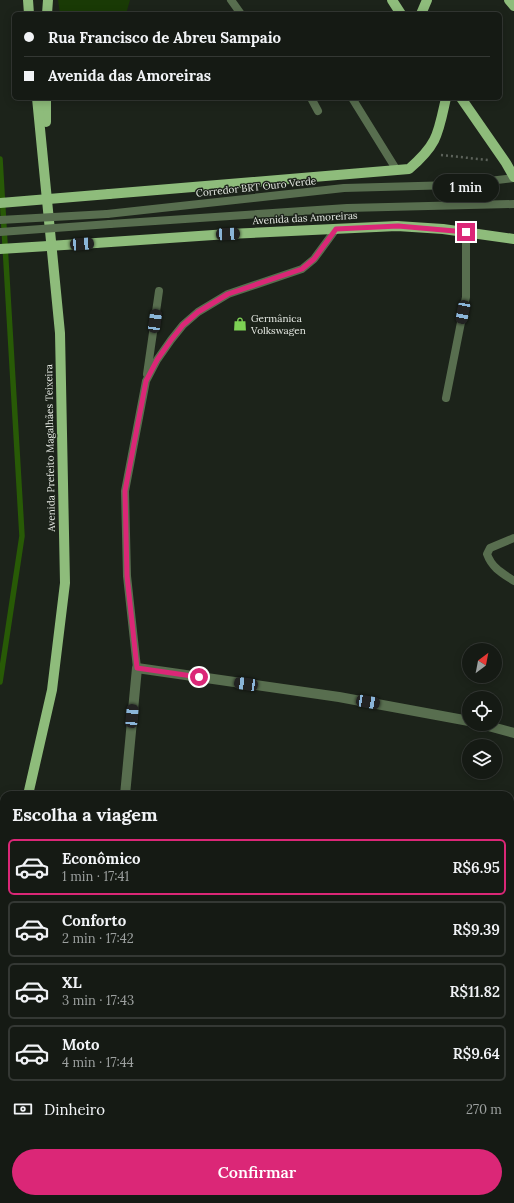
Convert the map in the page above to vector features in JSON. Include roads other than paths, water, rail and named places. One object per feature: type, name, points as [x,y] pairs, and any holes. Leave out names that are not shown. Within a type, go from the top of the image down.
[{"type":"main road","points":[[28,0],[29,12]]},
{"type":"main road","points":[[34,0],[35,12]]},
{"type":"main road","points":[[47,12],[48,0]]},
{"type":"main road","points":[[392,0],[400,12]]},
{"type":"main road","points":[[422,12],[427,0]]},
{"type":"main road","points":[[509,0],[514,6]]},
{"type":"main road","name":"Avenida Prefeito Magalhães Teixeira","points":[[29,791],[52,690],[65,583],[60,333],[38,100]]},
{"type":"main road","points":[[45,168],[46,100]]},
{"type":"main road","points":[[0,203],[409,169],[427,153],[437,136],[446,100]]},
{"type":"main road","points":[[461,100],[506,163],[514,177]]},
{"type":"main road","name":"Avenida das Amoreiras","points":[[0,249],[228,234],[398,226],[466,232],[514,239]]},
{"type":"street","points":[[125,791],[137,668],[340,697],[462,720]]},
{"type":"street","points":[[502,730],[514,733]]},
{"type":"lane","points":[[231,0],[240,12]]},
{"type":"lane","points":[[312,100],[318,111]]},
{"type":"lane","points":[[353,100],[396,169]]},
{"type":"lane","name":"Corredor BRT Ouro Verde","points":[[0,220],[107,214],[344,188],[455,185],[514,177]]},
{"type":"lane","points":[[0,232],[347,208],[514,204]]},
{"type":"lane","points":[[146,381],[157,360],[171,340],[183,325],[198,312],[228,294],[302,269],[314,259],[336,229]]},
{"type":"lane","points":[[446,398],[466,297],[466,232]]},
{"type":"lane","points":[[137,668],[127,576],[125,491],[146,381],[159,290]]},
{"type":"lane","points":[[514,538],[490,548],[487,554],[490,562],[496,570],[514,581]]},
{"type":"waterway","points":[[0,159],[22,536],[0,682]]},
{"type":"place","name":"Germânica Volkswagen","points":[[240,324]]}]
